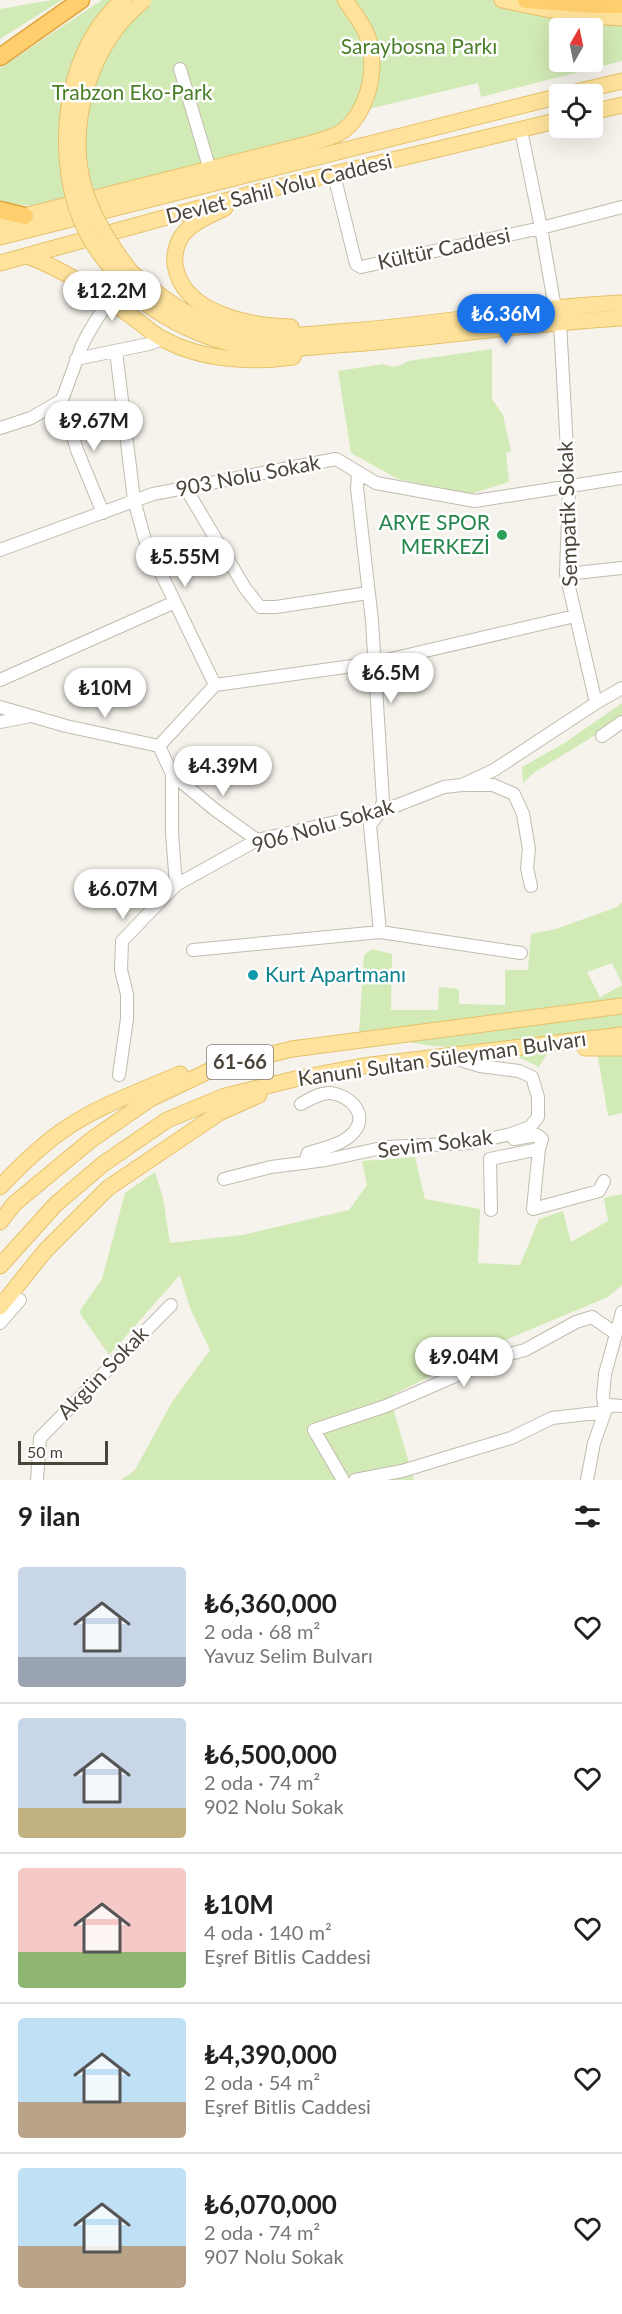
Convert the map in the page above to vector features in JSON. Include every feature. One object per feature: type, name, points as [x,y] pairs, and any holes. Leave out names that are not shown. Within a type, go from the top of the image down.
[{"type":"highway","points":[[0,57],[81,0]]},
{"type":"highway","points":[[526,0],[622,5]]},
{"type":"highway","points":[[0,210],[25,216]]},
{"type":"main road","points":[[123,0],[99,28],[85,52],[76,76],[66,131],[71,185],[87,233],[106,263],[179,310],[228,330],[283,337],[385,332],[558,315],[622,303]]},
{"type":"main road","points":[[144,0],[115,29],[98,58],[83,101],[79,134],[79,164],[87,195],[108,241],[140,298],[177,324],[197,333],[242,346],[285,349],[385,332]]},
{"type":"main road","points":[[0,222],[210,170],[312,143],[342,132],[360,111],[371,80],[370,44],[345,0]]},
{"type":"main road","points":[[502,0],[575,15],[622,18]]},
{"type":"main road","points":[[603,85],[622,81]]},
{"type":"main road","name":"Devlet Sahil Yolu Caddesi","points":[[0,237],[549,99]]},
{"type":"main road","points":[[603,109],[622,105]]},
{"type":"main road","name":"Devlet Sahil Yolu Caddesi","points":[[0,263],[258,192],[549,122]]},
{"type":"main road","points":[[258,192],[192,225],[181,237],[175,261],[179,281],[186,291],[218,312],[248,322],[287,327],[385,332]]},
{"type":"main road","points":[[27,256],[74,276],[164,339],[212,356],[236,359],[280,359],[385,332]]},
{"type":"main road","points":[[558,315],[622,318]]},
{"type":"main road","name":"61-66","points":[[528,1018],[622,999]]},
{"type":"main road","name":"Kanuni Sultan Süleyman Bulvarı","points":[[0,1222],[15,1203],[91,1140],[150,1099],[214,1068],[292,1048],[622,1006]]},
{"type":"main road","name":"Kanuni Sultan Süleyman Bulvarı","points":[[4,1262],[64,1197],[103,1164],[167,1120],[225,1096],[363,1066],[622,1035]]},
{"type":"main road","name":"61-66","points":[[0,1187],[24,1161],[63,1130],[117,1101],[198,1066],[249,1050],[304,1042],[361,1039]]},
{"type":"main road","name":"61-66","points":[[528,1046],[622,1048]]},
{"type":"main road","name":"61-66","points":[[0,1307],[45,1251],[108,1188],[219,1113],[295,1079]]},
{"type":"street","points":[[180,69],[210,170]]},
{"type":"street","name":"Sempatik Sokak","points":[[520,129],[558,315],[569,487],[566,574],[596,703]]},
{"type":"street","name":"Kültür Caddesi","points":[[334,175],[356,264],[361,267],[542,228],[622,207]]},
{"type":"street","points":[[103,513],[77,450],[62,400],[89,331],[103,308],[128,278]]},
{"type":"street","points":[[79,353],[116,351],[164,339]]},
{"type":"street","points":[[116,351],[134,500],[145,540],[215,684]]},
{"type":"street","points":[[0,428],[31,418],[62,400]]},
{"type":"street","name":"903 Nolu Sokak","points":[[0,550],[126,506],[134,500],[185,487],[336,459],[376,483],[475,501],[622,478]]},
{"type":"street","points":[[358,474],[357,489],[372,621],[382,801],[380,812],[370,825],[380,932]]},
{"type":"street","points":[[185,487],[245,588],[260,607],[276,607],[368,593]]},
{"type":"street","points":[[566,574],[622,568]]},
{"type":"street","points":[[0,680],[175,602]]},
{"type":"street","points":[[159,746],[215,684],[374,663],[575,616]]},
{"type":"street","name":"906 Nolu Sokak","points":[[119,1075],[127,1019],[127,994],[121,970],[122,941],[177,885],[257,840],[380,812],[444,787],[462,785],[494,770],[622,688]]},
{"type":"street","points":[[0,707],[159,746]]},
{"type":"street","points":[[0,722],[31,716]]},
{"type":"street","points":[[602,736],[622,722]]},
{"type":"street","points":[[159,746],[172,774],[172,833],[177,885]]},
{"type":"street","points":[[172,774],[214,809],[257,840]]},
{"type":"street","points":[[462,785],[493,785],[514,794],[523,814],[529,849],[527,868],[531,886]]},
{"type":"street","points":[[193,950],[380,932],[521,953]]},
{"type":"street","name":"Sevim Sokak","points":[[224,1179],[271,1167],[386,1147],[470,1143],[511,1134],[530,1127],[538,1118],[538,1097],[532,1077],[519,1071],[480,1066],[448,1056]]},
{"type":"street","name":"Sevim Sokak","points":[[301,1104],[329,1093],[349,1098],[357,1108],[359,1121],[355,1131],[345,1140],[308,1153],[306,1162]]},
{"type":"street","points":[[511,1134],[514,1139],[537,1135],[542,1139],[533,1209],[599,1191],[604,1181]]},
{"type":"street","points":[[491,1210],[490,1159],[539,1149]]},
{"type":"street","points":[[0,1323],[20,1300]]},
{"type":"street","name":"Akgün Sokak","points":[[37,1480],[40,1438],[171,1305]]},
{"type":"street","points":[[605,1412],[603,1396],[605,1374],[622,1312]]},
{"type":"street","points":[[343,1480],[314,1430],[386,1406],[499,1357],[525,1350],[576,1322],[592,1317],[615,1333]]},
{"type":"street","points":[[587,1480],[594,1443],[605,1412],[609,1405],[622,1406]]},
{"type":"street","points":[[355,1480],[402,1471],[511,1438],[552,1418],[605,1412]]},
{"type":"green space","points":[[62,0],[0,39],[0,9]]},
{"type":"green space","name":"Trabzon Eko-Park","points":[[102,0],[502,0],[622,18],[622,61],[603,66],[603,18],[549,18],[549,72],[579,72],[481,97],[478,83],[360,111],[342,132],[31,206],[0,202],[0,68]]},
{"type":"green space","points":[[492,349],[492,399],[503,415],[511,451],[506,453],[509,482],[470,494],[398,479],[351,453],[338,371],[383,364],[396,366],[408,361]]},
{"type":"green space","points":[[622,703],[622,714],[597,734],[535,772],[523,783],[522,767],[566,742]]},
{"type":"green space","points":[[622,902],[622,984],[612,963],[587,972],[600,997],[622,985],[622,1113],[608,1116],[596,1046],[551,1048],[539,1067],[509,1053],[426,1045],[359,1033],[364,955],[372,949],[392,954],[391,1010],[438,1010],[439,987],[459,989],[459,1004],[505,1005],[505,970],[528,970],[531,934],[556,929],[617,907]]},
{"type":"green space","points":[[415,1157],[425,1199],[480,1209],[478,1263],[520,1265],[539,1219],[563,1211],[571,1242],[608,1221],[604,1198],[622,1194],[622,1285],[608,1297],[501,1342],[394,1394],[393,1408],[414,1480],[121,1480],[135,1470],[172,1402],[210,1350],[190,1308],[180,1275],[109,1355],[79,1312],[102,1279],[125,1193],[155,1172],[163,1198],[170,1243],[242,1235],[349,1210],[367,1185],[362,1161]]},
{"type":"place","name":"ARYE SPOR MERKEZİ","points":[[502,535]]},
{"type":"place","name":"Kurt Apartmanı","points":[[253,975]]},
{"type":"park label","name":"Saraybosna Parkı","points":[[419,47]]}]
